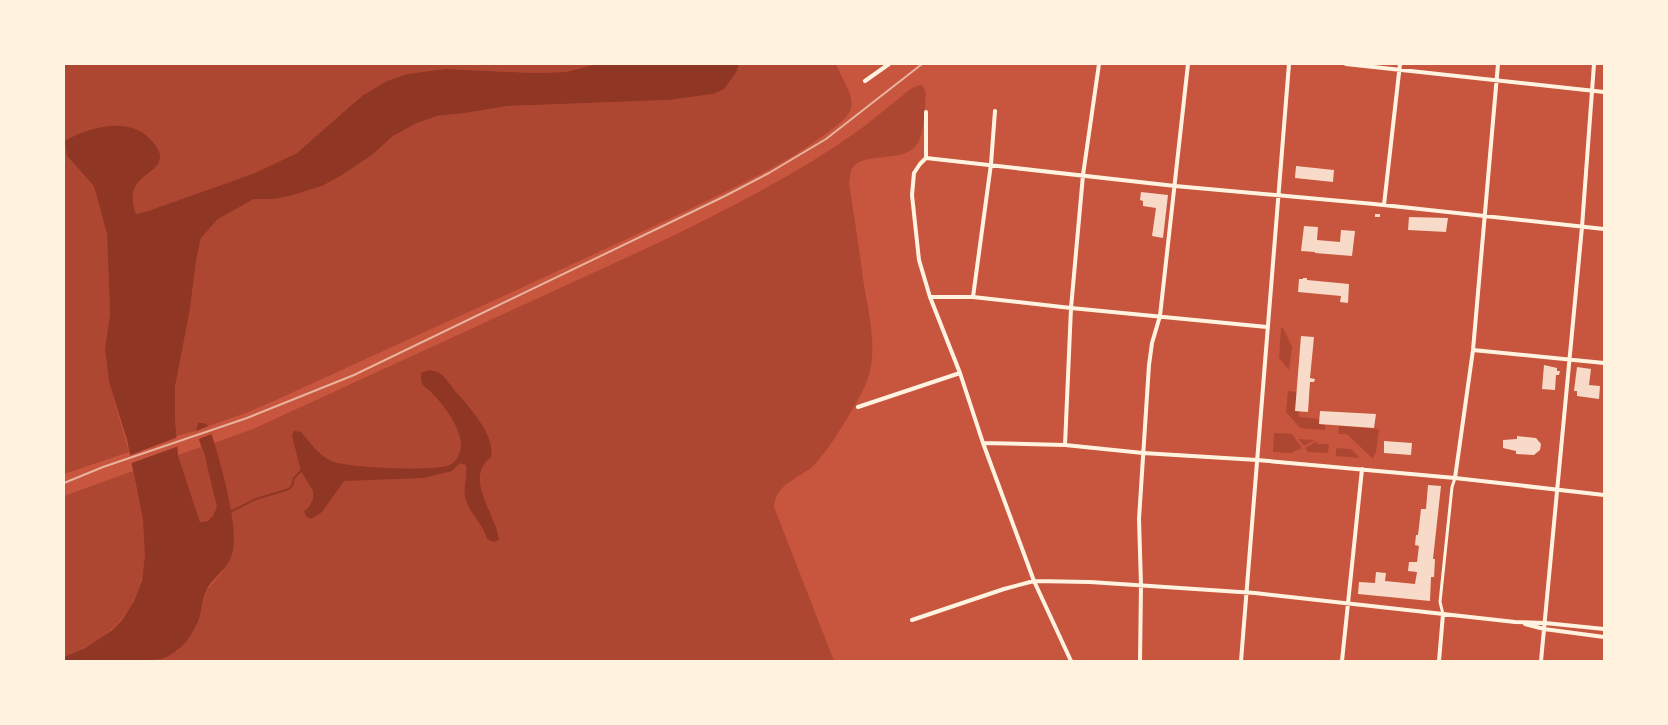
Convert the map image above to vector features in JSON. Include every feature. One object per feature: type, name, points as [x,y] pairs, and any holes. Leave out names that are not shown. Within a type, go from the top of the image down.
[{"type":"street","points":[[865,81],[889,64]]},
{"type":"street","points":[[1065,445],[1071,308],[1083,175],[1098,64]]},
{"type":"street","points":[[1140,661],[1141,585],[1139,519],[1149,365],[1152,343],[1160,316],[1188,64]]},
{"type":"street","points":[[1241,661],[1248,592],[1267,327],[1289,64]]},
{"type":"street","points":[[1346,64],[1399,71],[1604,92]]},
{"type":"street","points":[[1384,205],[1400,64]]},
{"type":"street","points":[[1439,661],[1443,614],[1440,602],[1452,487],[1455,478],[1473,350],[1486,216],[1498,64]]},
{"type":"street","points":[[1541,661],[1582,227],[1594,64]]},
{"type":"street","points":[[972,297],[991,164],[995,111]]},
{"type":"street","points":[[926,112],[926,158],[914,172],[912,195],[919,260],[930,297],[960,373],[983,443],[1034,581],[1071,661]]},
{"type":"street","points":[[926,158],[991,164],[1175,186],[1384,205],[1604,229]]},
{"type":"street","points":[[930,297],[972,297],[1267,327]]},
{"type":"street","points":[[1473,350],[1604,363]]},
{"type":"street","points":[[858,407],[960,373]]},
{"type":"street","points":[[983,443],[1065,445],[1144,453],[1257,460],[1455,478],[1604,495]]},
{"type":"street","points":[[1342,661],[1362,469]]},
{"type":"street","points":[[912,620],[1010,587],[1034,581],[1141,585],[1248,592],[1515,622],[1545,623],[1604,629]]},
{"type":"street","points":[[1515,622],[1544,629],[1604,637]]},
{"type":"shaded area","points":[[64,64],[597,64],[566,72],[534,73],[445,69],[407,74],[387,81],[297,153],[255,173],[136,214],[131,198],[137,182],[156,167],[124,126],[67,156],[94,185],[107,234],[110,314],[105,349],[109,382],[129,452],[64,474]]},
{"type":"shaded area","points":[[597,64],[739,64],[737,71],[724,89],[713,94],[669,100],[508,106],[437,116],[417,123],[393,136],[372,155],[339,177],[322,186],[275,199],[254,199],[218,219],[201,238],[196,261],[190,309],[175,387],[175,420],[178,455],[200,522],[207,521],[213,516],[217,507],[205,457],[196,431],[198,423],[204,423],[209,426],[228,492],[234,545],[231,557],[226,567],[208,587],[203,600],[198,622],[193,632],[186,642],[172,654],[155,660],[64,661],[64,657],[85,648],[111,631],[122,620],[134,601],[142,580],[145,555],[143,520],[127,440],[109,382],[105,349],[110,314],[107,234],[94,186],[67,156],[65,141],[96,128],[119,126],[129,127],[139,131],[156,145],[160,155],[159,162],[155,168],[143,177],[134,191],[133,201],[136,214],[255,173],[297,153],[362,96],[387,81],[407,74],[445,69],[534,73],[566,72]]},
{"type":"shaded area","points":[[739,64],[836,64],[850,95],[851,107],[849,113],[834,128],[808,147],[759,175],[692,208],[276,400],[246,413],[209,426],[204,423],[198,423],[196,431],[176,436],[175,387],[190,309],[196,261],[201,238],[218,219],[254,199],[275,199],[322,186],[339,177],[372,155],[393,136],[417,123],[437,116],[508,106],[669,100],[713,94],[737,71]]},
{"type":"shaded area","points":[[920,85],[923,86],[926,93],[923,124],[919,141],[913,149],[894,156],[864,160],[856,164],[851,171],[849,183],[870,317],[872,343],[872,356],[867,381],[834,440],[818,461],[812,467],[788,483],[778,493],[775,499],[774,507],[834,661],[138,661],[177,651],[189,638],[197,625],[206,591],[223,571],[233,538],[231,512],[214,443],[253,429],[658,243],[710,217],[788,176],[813,161],[862,128],[912,88]]},
{"type":"shaded area","points":[[1281,328],[1283,328],[1292,347],[1289,370],[1279,358]]},
{"type":"shaded area","points":[[429,370],[438,372],[445,378],[480,421],[489,440],[491,457],[483,466],[480,475],[480,486],[497,530],[499,540],[493,542],[487,539],[483,529],[468,505],[465,496],[466,465],[460,463],[452,471],[423,478],[344,481],[322,512],[311,519],[306,516],[304,511],[309,507],[313,499],[313,491],[301,471],[292,436],[294,431],[301,432],[318,452],[326,458],[340,463],[370,467],[407,468],[438,468],[452,464],[460,451],[460,436],[448,412],[437,398],[422,384],[421,373]]},
{"type":"shaded area","points":[[1288,391],[1297,392],[1299,417],[1319,419],[1319,424],[1325,425],[1325,430],[1300,428],[1286,412]]},
{"type":"shaded area","points":[[1339,426],[1379,429],[1376,452],[1373,459],[1347,434],[1338,434]]},
{"type":"shaded area","points":[[1275,433],[1292,434],[1302,448],[1291,453],[1273,452]]},
{"type":"shaded area","points":[[1298,439],[1315,440],[1304,446]]},
{"type":"shaded area","points":[[1317,441],[1317,444],[1329,444],[1328,453],[1308,452],[1305,448]]},
{"type":"shaded area","points":[[201,447],[213,486],[217,507],[211,518],[200,522],[178,455]]},
{"type":"shaded area","points":[[1336,448],[1351,449],[1360,458],[1336,456]]},
{"type":"shaded area","points":[[133,471],[145,535],[145,556],[137,592],[130,607],[121,620],[110,631],[96,641],[64,657],[64,496]]},
{"type":"pier","points":[[211,425],[214,433],[196,440],[194,432]]},
{"type":"pier","points":[[178,437],[179,446],[129,464],[128,456]]},
{"type":"building","points":[[1296,166],[1334,170],[1333,182],[1295,178]]},
{"type":"building","points":[[1141,192],[1168,195],[1163,238],[1152,236],[1156,208],[1143,206],[1143,201],[1140,200]]},
{"type":"building","points":[[1375,214],[1380,214],[1380,217],[1375,217]]},
{"type":"building","points":[[1409,217],[1448,218],[1446,232],[1408,230]]},
{"type":"building","points":[[1304,226],[1318,227],[1317,240],[1340,242],[1341,230],[1355,231],[1352,256],[1301,251]]},
{"type":"building","points":[[1307,278],[1307,280],[1349,284],[1348,303],[1340,302],[1341,296],[1298,292],[1299,279]]},
{"type":"building","points":[[1301,336],[1314,337],[1310,378],[1315,379],[1314,382],[1310,382],[1308,412],[1295,411]]},
{"type":"building","points":[[1544,365],[1557,368],[1557,371],[1560,371],[1559,375],[1556,375],[1555,390],[1542,389]]},
{"type":"building","points":[[1577,367],[1591,369],[1589,385],[1600,386],[1599,399],[1577,396],[1577,391],[1574,391]]},
{"type":"building","points":[[1320,411],[1376,414],[1374,428],[1319,424]]},
{"type":"building","points":[[1517,436],[1536,438],[1541,444],[1540,450],[1534,455],[1516,454],[1516,451],[1503,448],[1503,440],[1517,439]]},
{"type":"building","points":[[1384,441],[1412,443],[1411,455],[1384,453]]},
{"type":"building","points":[[1428,485],[1441,486],[1433,559],[1435,559],[1434,577],[1431,577],[1430,601],[1358,594],[1359,582],[1375,583],[1376,572],[1386,573],[1385,581],[1415,584],[1417,572],[1408,571],[1409,562],[1417,562],[1419,546],[1415,545],[1416,535],[1418,535],[1421,509],[1426,509]]},
{"type":"waterway","points":[[230,512],[256,499],[289,489],[292,486],[294,478],[301,471]]},
{"type":"railway","points":[[64,483],[103,467],[247,418],[354,375],[725,196],[769,173],[826,139],[922,64]]}]
